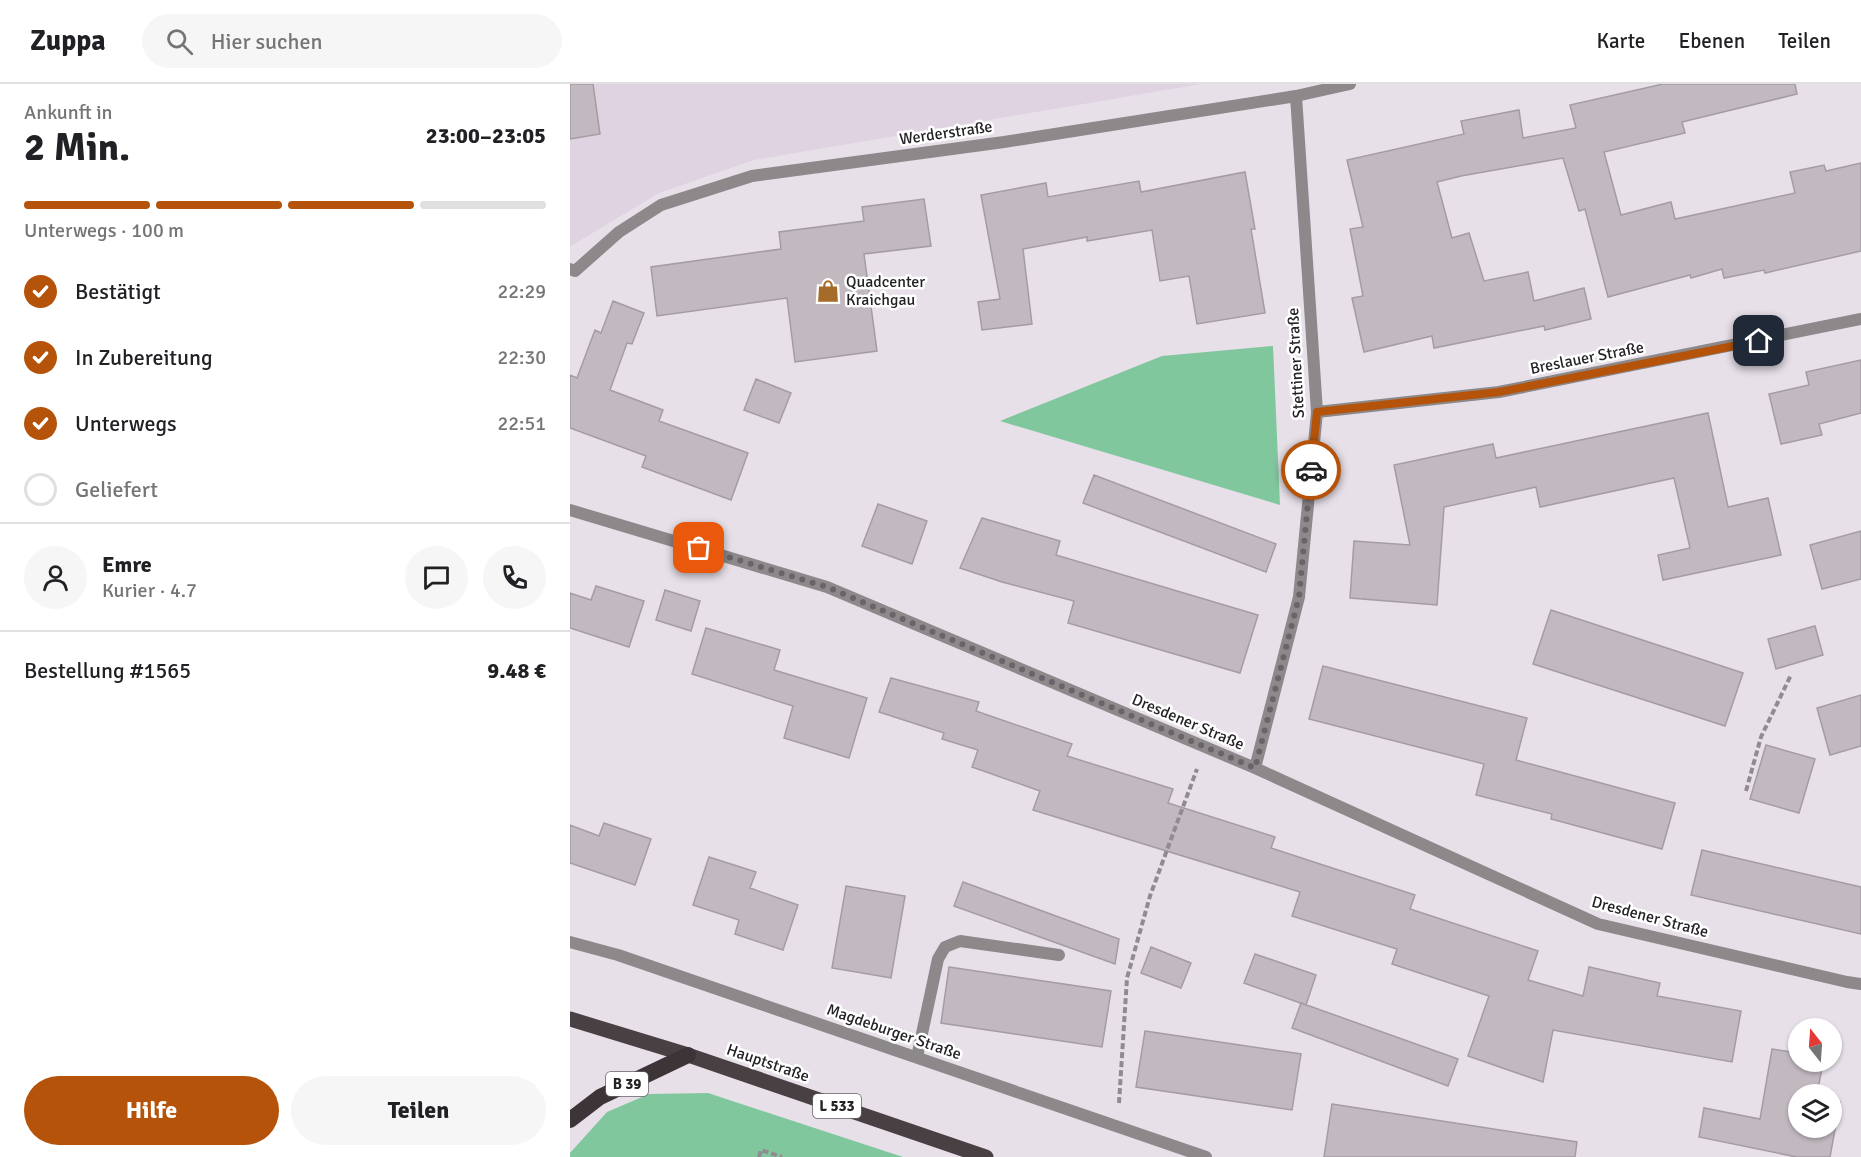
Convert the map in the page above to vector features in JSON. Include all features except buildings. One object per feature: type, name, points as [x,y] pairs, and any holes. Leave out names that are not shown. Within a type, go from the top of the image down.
[{"type":"highway","name":"B 39","points":[[570,1120],[600,1097],[688,1055]]},
{"type":"main road","name":"Hauptstraße","points":[[570,1018],[688,1055],[986,1157]]},
{"type":"street","name":"Werderstraße","points":[[572,273],[619,232],[661,205],[752,176],[1004,142],[1296,96],[1348,84]]},
{"type":"street","name":"Stettiner Straße","points":[[1255,768],[1299,597],[1317,412],[1296,96]]},
{"type":"street","name":"Breslauer Straße","points":[[1317,412],[1499,392],[1861,319]]},
{"type":"street","name":"Dresdener Straße","points":[[570,510],[827,587],[1255,768],[1598,924],[1861,984]]},
{"type":"street","points":[[917,1057],[938,959],[945,947],[960,941],[1059,955]]},
{"type":"street","name":"Magdeburger Straße","points":[[570,942],[618,955],[1206,1157]]},
{"type":"path","points":[[1746,791],[1761,737],[1791,675]]},
{"type":"path","points":[[1118,1125],[1127,978],[1150,896],[1205,747]]},
{"type":"path","points":[[759,1157],[761,1150],[782,1157]]},
{"type":"shaded area","points":[[570,84],[1201,84],[754,160],[659,193],[570,248]]},
{"type":"green space","points":[[1273,346],[1280,505],[1000,421],[1162,356]]},
{"type":"green space","points":[[708,1093],[903,1157],[570,1157],[570,1153],[607,1112],[649,1094]]},
{"type":"way so far","points":[[699,548],[827,587],[1255,768],[1299,597],[1311,470]]},
{"type":"place","name":"Quadcenter Kraichgau","points":[[828,291]]},
{"type":"route","points":[[1311,470],[1317,412],[1499,392],[1759,341]]}]
